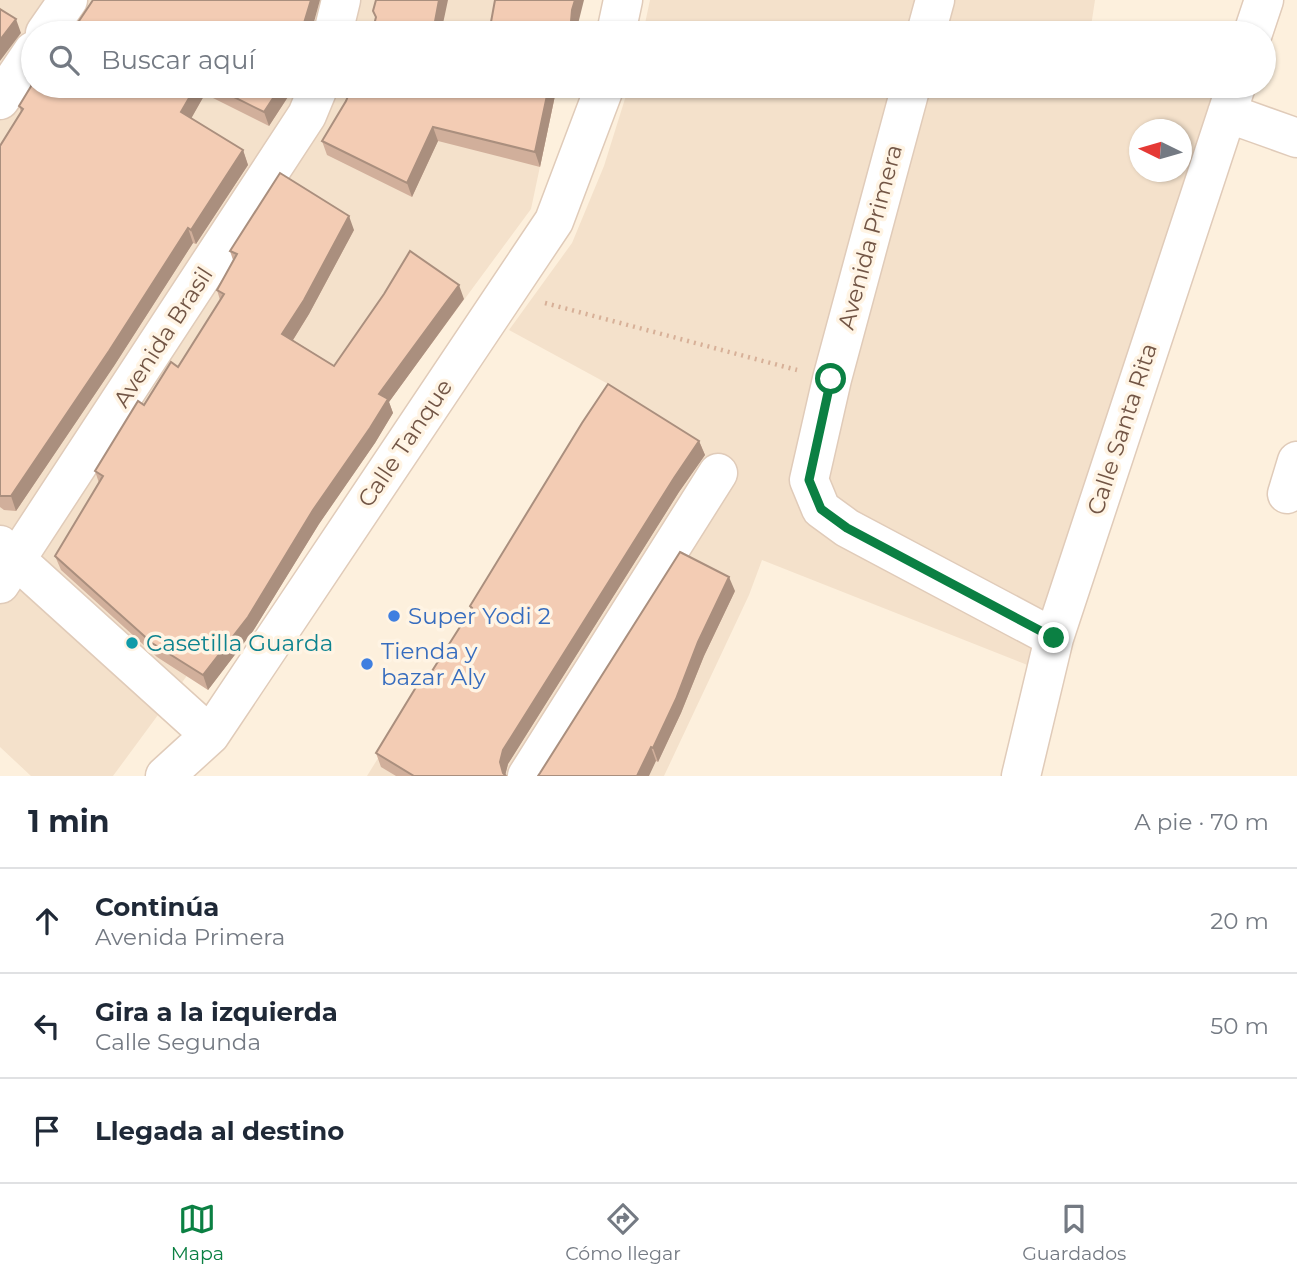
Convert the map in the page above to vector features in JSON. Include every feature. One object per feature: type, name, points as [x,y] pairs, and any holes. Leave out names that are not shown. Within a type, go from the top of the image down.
[{"type":"street","points":[[53,21],[68,0]]},
{"type":"street","points":[[336,21],[341,0]]},
{"type":"street","points":[[619,21],[623,0]]},
{"type":"street","points":[[929,21],[935,0]]},
{"type":"street","points":[[1257,21],[1264,0]]},
{"type":"street","points":[[0,100],[21,69]]},
{"type":"street","name":"Avenida Brasil","points":[[6,563],[307,115],[314,98]]},
{"type":"street","name":"Calle Tanque","points":[[165,776],[210,735],[554,221],[600,98]]},
{"type":"street","name":"Avenida Primera","points":[[908,98],[831,379],[809,480],[821,509],[847,528],[1054,638]]},
{"type":"street","points":[[1231,99],[1297,138]]},
{"type":"street","name":"Calle Santa Rita","points":[[1021,776],[1054,638],[1231,99]]},
{"type":"street","points":[[527,776],[718,472]]},
{"type":"street","points":[[6,563],[210,735]]},
{"type":"path","points":[[505,293],[831,379]]},
{"type":"shaded area","points":[[0,0],[576,0],[571,21],[21,21],[21,98],[554,98],[531,209],[113,776],[31,776],[0,747]]},
{"type":"shaded area","points":[[650,0],[1095,0],[1092,21],[646,21]]},
{"type":"shaded area","points":[[625,98],[1212,98],[1192,162],[1192,119],[1129,119],[1129,182],[1185,182],[1030,666],[762,560],[749,595],[664,776],[367,776],[610,385],[509,330],[572,243],[604,166]]},
{"type":"building","points":[[93,0],[311,0],[305,21],[79,21]]},
{"type":"building","points":[[376,0],[439,0],[435,21],[375,21],[373,11]]},
{"type":"building","points":[[495,0],[575,0],[571,21],[491,21]]},
{"type":"building","points":[[0,9],[16,19],[0,40]]},
{"type":"building","points":[[24,98],[189,98],[181,112],[243,150],[191,230],[188,228],[11,496],[0,496],[0,146],[23,109],[19,106]]},
{"type":"building","points":[[236,98],[273,98],[264,112]]},
{"type":"building","points":[[347,98],[546,98],[535,152],[433,127],[407,183],[322,141]]},
{"type":"building","points":[[280,173],[349,216],[304,300],[282,334],[334,366],[410,251],[459,285],[379,394],[388,399],[370,428],[313,510],[248,617],[203,675],[152,643],[55,556],[103,476],[95,471],[138,401],[144,405],[171,362],[178,367],[224,294],[217,290],[237,254],[230,251]]},
{"type":"building","points":[[608,384],[699,441],[503,750],[500,762],[506,776],[414,776],[376,753],[421,679],[425,682],[472,608],[470,606]]},
{"type":"building","points":[[680,552],[729,577],[698,642],[676,699],[637,776],[538,776],[540,773]]},
{"type":"place","name":"Super Yodi 2","points":[[394,616]]},
{"type":"place","name":"Casetilla Guarda","points":[[132,643]]},
{"type":"place","name":"Tienda y bazar Aly","points":[[367,664]]},
{"type":"route","points":[[831,379],[809,480],[821,509],[847,528],[1054,638]]}]
